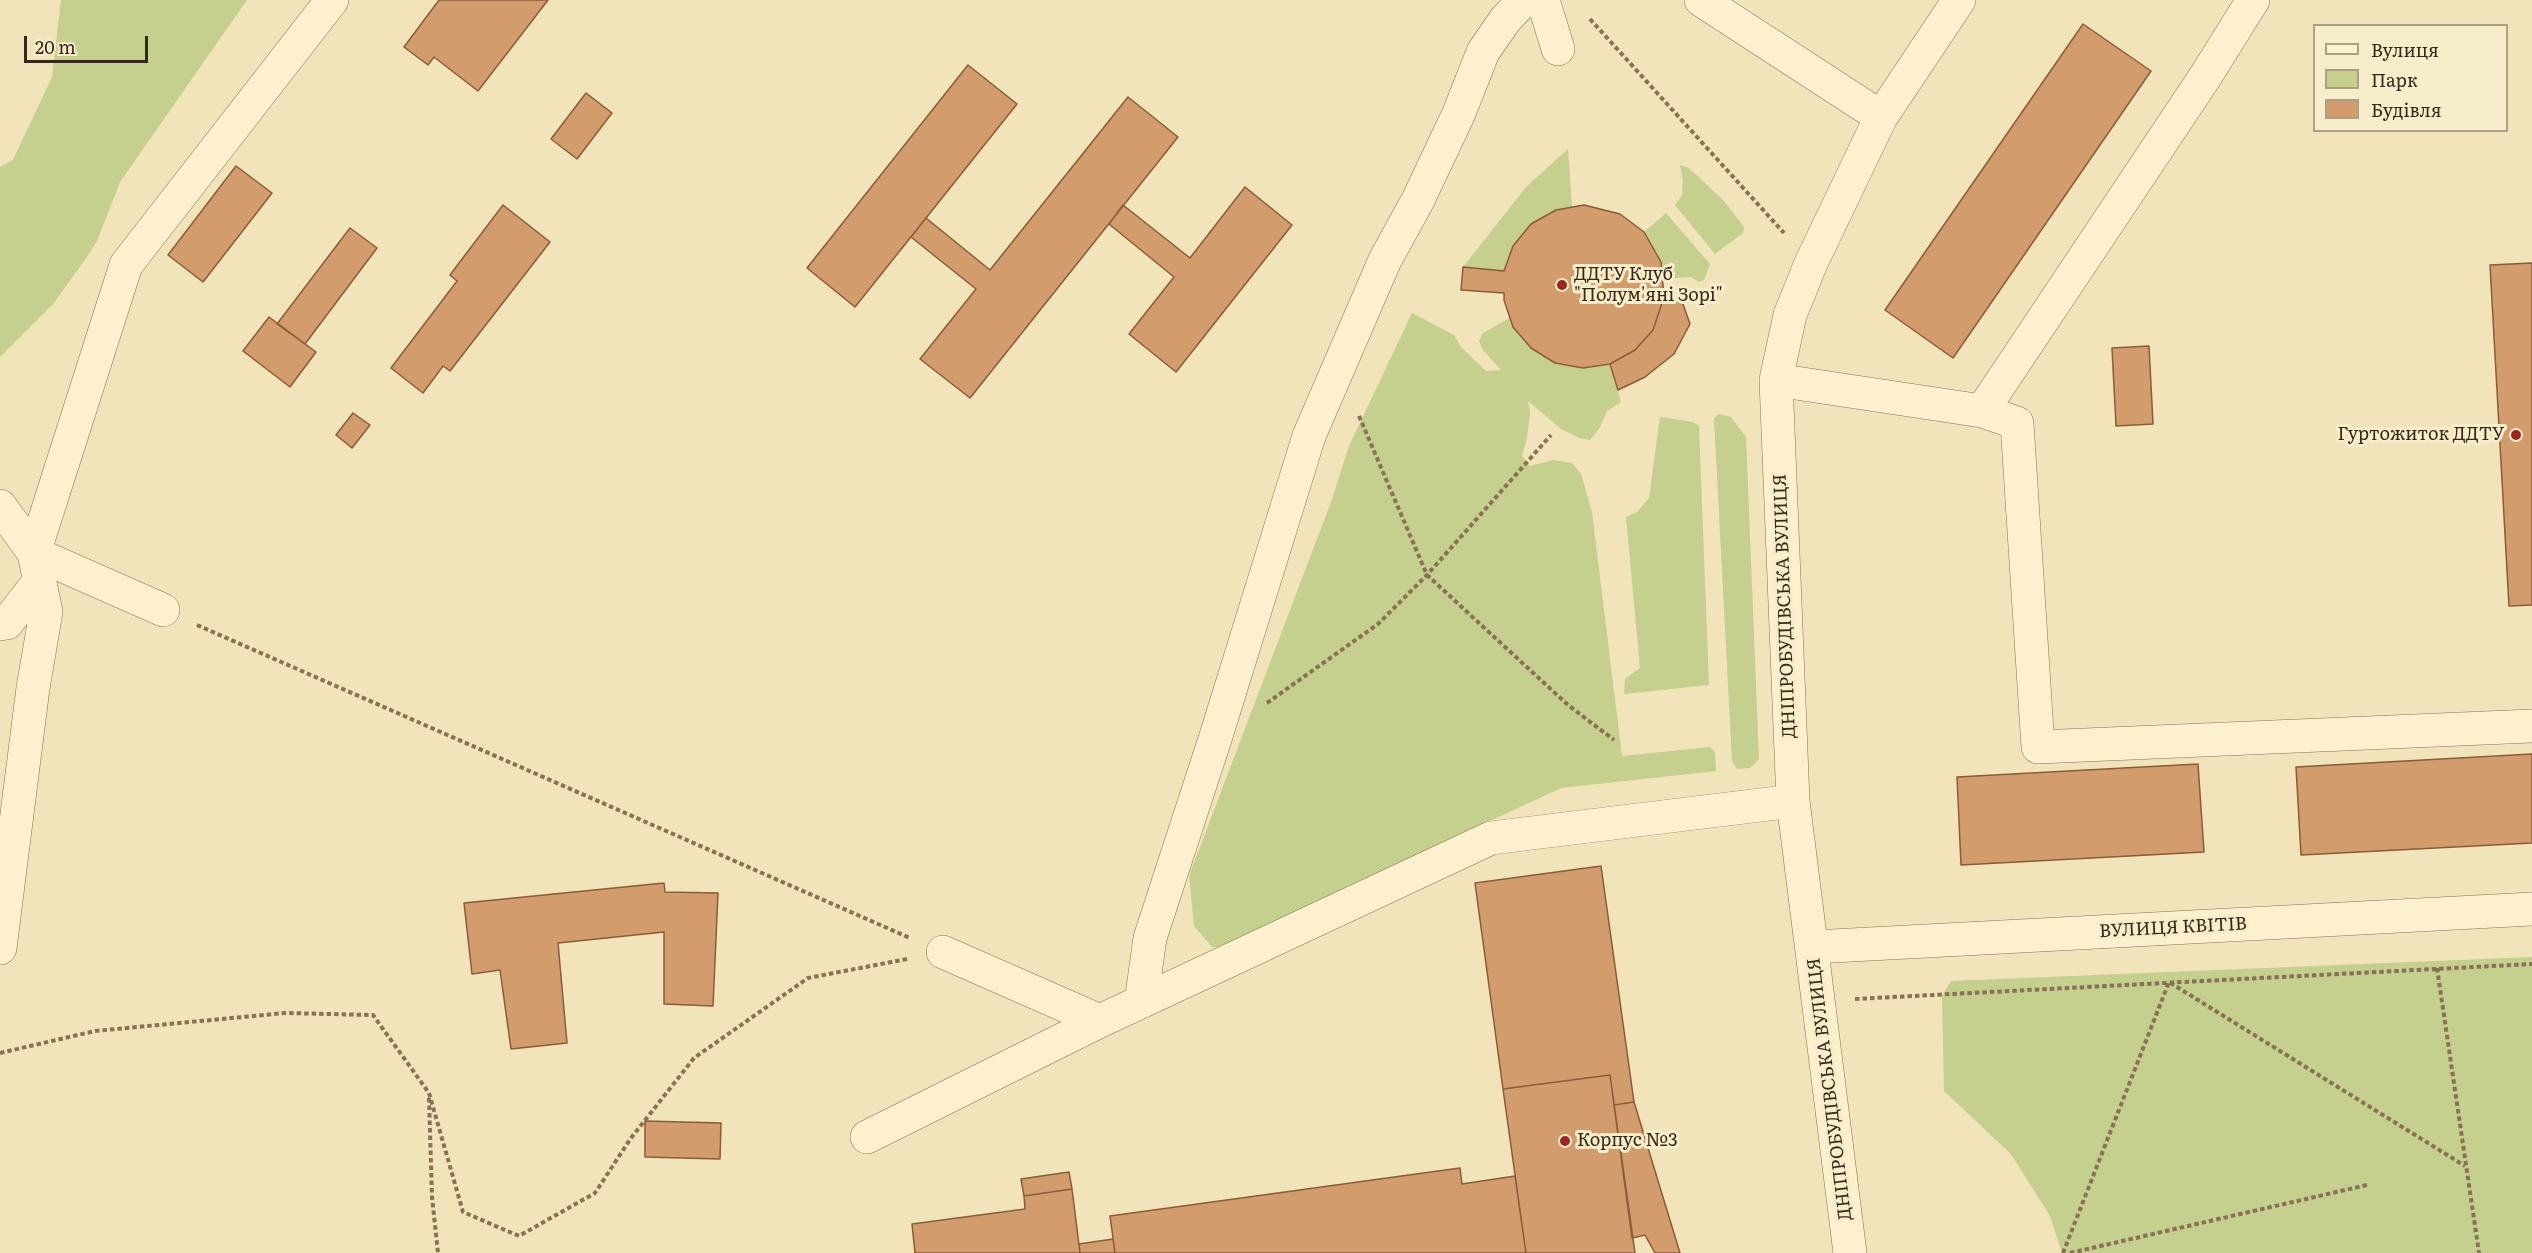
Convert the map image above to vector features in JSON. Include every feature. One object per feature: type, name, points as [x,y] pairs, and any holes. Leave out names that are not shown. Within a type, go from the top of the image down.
[{"type":"street","points":[[0,624],[7,623],[37,567],[126,265],[332,0]]},
{"type":"street","points":[[1141,1002],[1150,938],[1216,736],[1309,436],[1385,260],[1418,200],[1459,113],[1484,52],[1505,20],[1524,0]]},
{"type":"street","points":[[1543,0],[1558,49]]},
{"type":"street","points":[[1701,0],[1881,117]]},
{"type":"street","name":"ДНІПРОБУДІВСЬКА ВУЛИЦЯ","points":[[1850,1253],[1793,801],[1776,380],[1790,315],[1811,263],[1881,117],[1959,0]]},
{"type":"street","points":[[1982,411],[2205,77],[2253,0]]},
{"type":"street","points":[[1776,380],[1982,411],[2017,423],[2038,747],[2532,726]]},
{"type":"street","points":[[0,506],[37,567],[46,612],[33,688],[0,948]]},
{"type":"street","points":[[37,567],[163,610]]},
{"type":"street","points":[[867,1137],[1141,1002],[1491,837],[1793,801]]},
{"type":"street","name":"ВУЛИЦЯ КВІТІВ","points":[[1813,947],[2532,909]]},
{"type":"street","points":[[943,952],[1100,1022]]},
{"type":"path","points":[[1589,18],[1811,263]]},
{"type":"path","points":[[1338,368],[1427,576],[1568,705],[1614,740]]},
{"type":"path","points":[[1216,736],[1289,688],[1378,624],[1427,576],[1551,435]]},
{"type":"path","points":[[163,610],[943,952]]},
{"type":"path","points":[[0,1053],[95,1031],[285,1013],[373,1016],[429,1093],[464,1212],[519,1236],[595,1193],[631,1138],[694,1058],[808,978],[943,952]]},
{"type":"path","points":[[1818,1001],[2532,964]]},
{"type":"path","points":[[2437,968],[2479,1253]]},
{"type":"path","points":[[2169,982],[2465,1166]]},
{"type":"path","points":[[2063,1253],[2169,982]]},
{"type":"path","points":[[429,1093],[432,1197],[438,1253]]},
{"type":"path","points":[[2070,1253],[2367,1185]]},
{"type":"green space","points":[[61,0],[247,0],[120,182],[97,241],[86,258],[54,303],[0,357],[0,167],[13,160],[52,77]]},
{"type":"green space","points":[[1568,149],[1572,207],[1556,210],[1531,224],[1513,246],[1504,271],[1463,267],[1527,186]]},
{"type":"green space","points":[[1680,165],[1689,168],[1723,200],[1744,227],[1743,233],[1715,254],[1675,205],[1682,195],[1683,181]]},
{"type":"green space","points":[[1666,213],[1710,264],[1704,280],[1699,282],[1691,277],[1663,279],[1661,262],[1644,232]]},
{"type":"green space","points":[[1412,313],[1454,335],[1461,347],[1486,371],[1501,370],[1483,350],[1479,341],[1483,333],[1510,318],[1513,327],[1531,348],[1555,363],[1583,368],[1610,364],[1621,402],[1607,411],[1599,429],[1590,440],[1579,438],[1561,429],[1528,401],[1530,412],[1522,456],[1530,466],[1553,460],[1572,463],[1581,474],[1592,512],[1622,756],[1710,747],[1715,752],[1716,771],[1561,788],[1218,947],[1212,947],[1194,926],[1189,876],[1331,502],[1349,446]]},
{"type":"green space","points":[[1719,414],[1731,417],[1746,437],[1759,759],[1750,768],[1737,769],[1732,761],[1714,418]]},
{"type":"green space","points":[[1660,417],[1693,422],[1699,426],[1709,685],[1624,694],[1625,679],[1640,668],[1626,517],[1637,512],[1649,498]]},
{"type":"green space","points":[[2532,957],[2532,1253],[2062,1253],[2050,1216],[2011,1154],[1944,1091],[1942,996],[1951,981]]},
{"type":"building","points":[[439,0],[548,0],[478,91],[434,57],[428,65],[404,47]]},
{"type":"building","points":[[2083,24],[2151,71],[1953,358],[1885,310]]},
{"type":"building","points":[[968,65],[1017,104],[855,307],[807,268]]},
{"type":"building","points":[[586,93],[612,113],[577,159],[551,139]]},
{"type":"building","points":[[1128,97],[1178,137],[970,398],[920,359],[976,289],[911,237],[926,218],[990,270]]},
{"type":"building","points":[[236,166],[272,193],[203,282],[168,255]]},
{"type":"building","points":[[1245,187],[1292,225],[1176,372],[1129,334],[1174,277],[1109,224],[1123,205],[1190,258]]},
{"type":"building","points":[[503,205],[550,242],[450,371],[443,366],[423,393],[391,368],[457,281],[450,275]]},
{"type":"building","name":"ДДТУ Клуб \"Полум'яні Зорі\"","points":[[1584,205],[1620,214],[1644,232],[1661,262],[1664,297],[1653,330],[1635,350],[1610,364],[1583,368],[1555,363],[1531,348],[1513,327],[1504,293],[1461,290],[1463,267],[1504,271],[1513,246],[1531,224],[1556,210]]},
{"type":"building","points":[[350,228],[377,248],[305,344],[277,324]]},
{"type":"building","name":"Гуртожиток ДДТУ","points":[[2532,263],[2532,605],[2509,606],[2490,265]]},
{"type":"building","points":[[1664,297],[1683,304],[1690,324],[1674,354],[1645,377],[1618,390],[1610,364],[1635,350],[1653,330]]},
{"type":"building","points":[[269,317],[316,352],[290,387],[243,351]]},
{"type":"building","points":[[2149,346],[2153,424],[2116,426],[2112,348]]},
{"type":"building","points":[[353,413],[370,425],[352,448],[336,435]]},
{"type":"building","points":[[2532,754],[2532,843],[2301,855],[2296,767]]},
{"type":"building","points":[[2198,764],[2204,852],[1961,865],[1957,777]]},
{"type":"building","points":[[1601,866],[1634,1102],[1614,1105],[1610,1075],[1503,1089],[1475,883]]},
{"type":"building","points":[[664,883],[665,892],[718,893],[713,1006],[664,1004],[664,932],[558,943],[567,1043],[511,1049],[500,970],[472,974],[464,903]]},
{"type":"building","name":"Корпус №3","points":[[1610,1075],[1635,1253],[1526,1253],[1503,1089]]},
{"type":"building","points":[[1634,1102],[1680,1253],[1655,1253],[1645,1235],[1632,1238],[1614,1105]]},
{"type":"building","points":[[645,1121],[721,1123],[720,1159],[645,1157]]},
{"type":"building","points":[[1460,1168],[1462,1184],[1515,1176],[1526,1253],[1115,1253],[1110,1216]]},
{"type":"building","points":[[1069,1172],[1072,1189],[1024,1196],[1021,1179]]},
{"type":"building","points":[[1072,1189],[1080,1253],[915,1253],[912,1224],[1025,1209],[1024,1196]]},
{"type":"building","points":[[1113,1239],[1115,1253],[1080,1253],[1079,1244]]},
{"type":"place","name":"ДДТУ Клуб \"Полум'яні Зорі\"","points":[[1562,285]]},
{"type":"place","name":"Гуртожиток ДДТУ","points":[[2516,435]]},
{"type":"place","name":"Корпус №3","points":[[1565,1141]]}]
